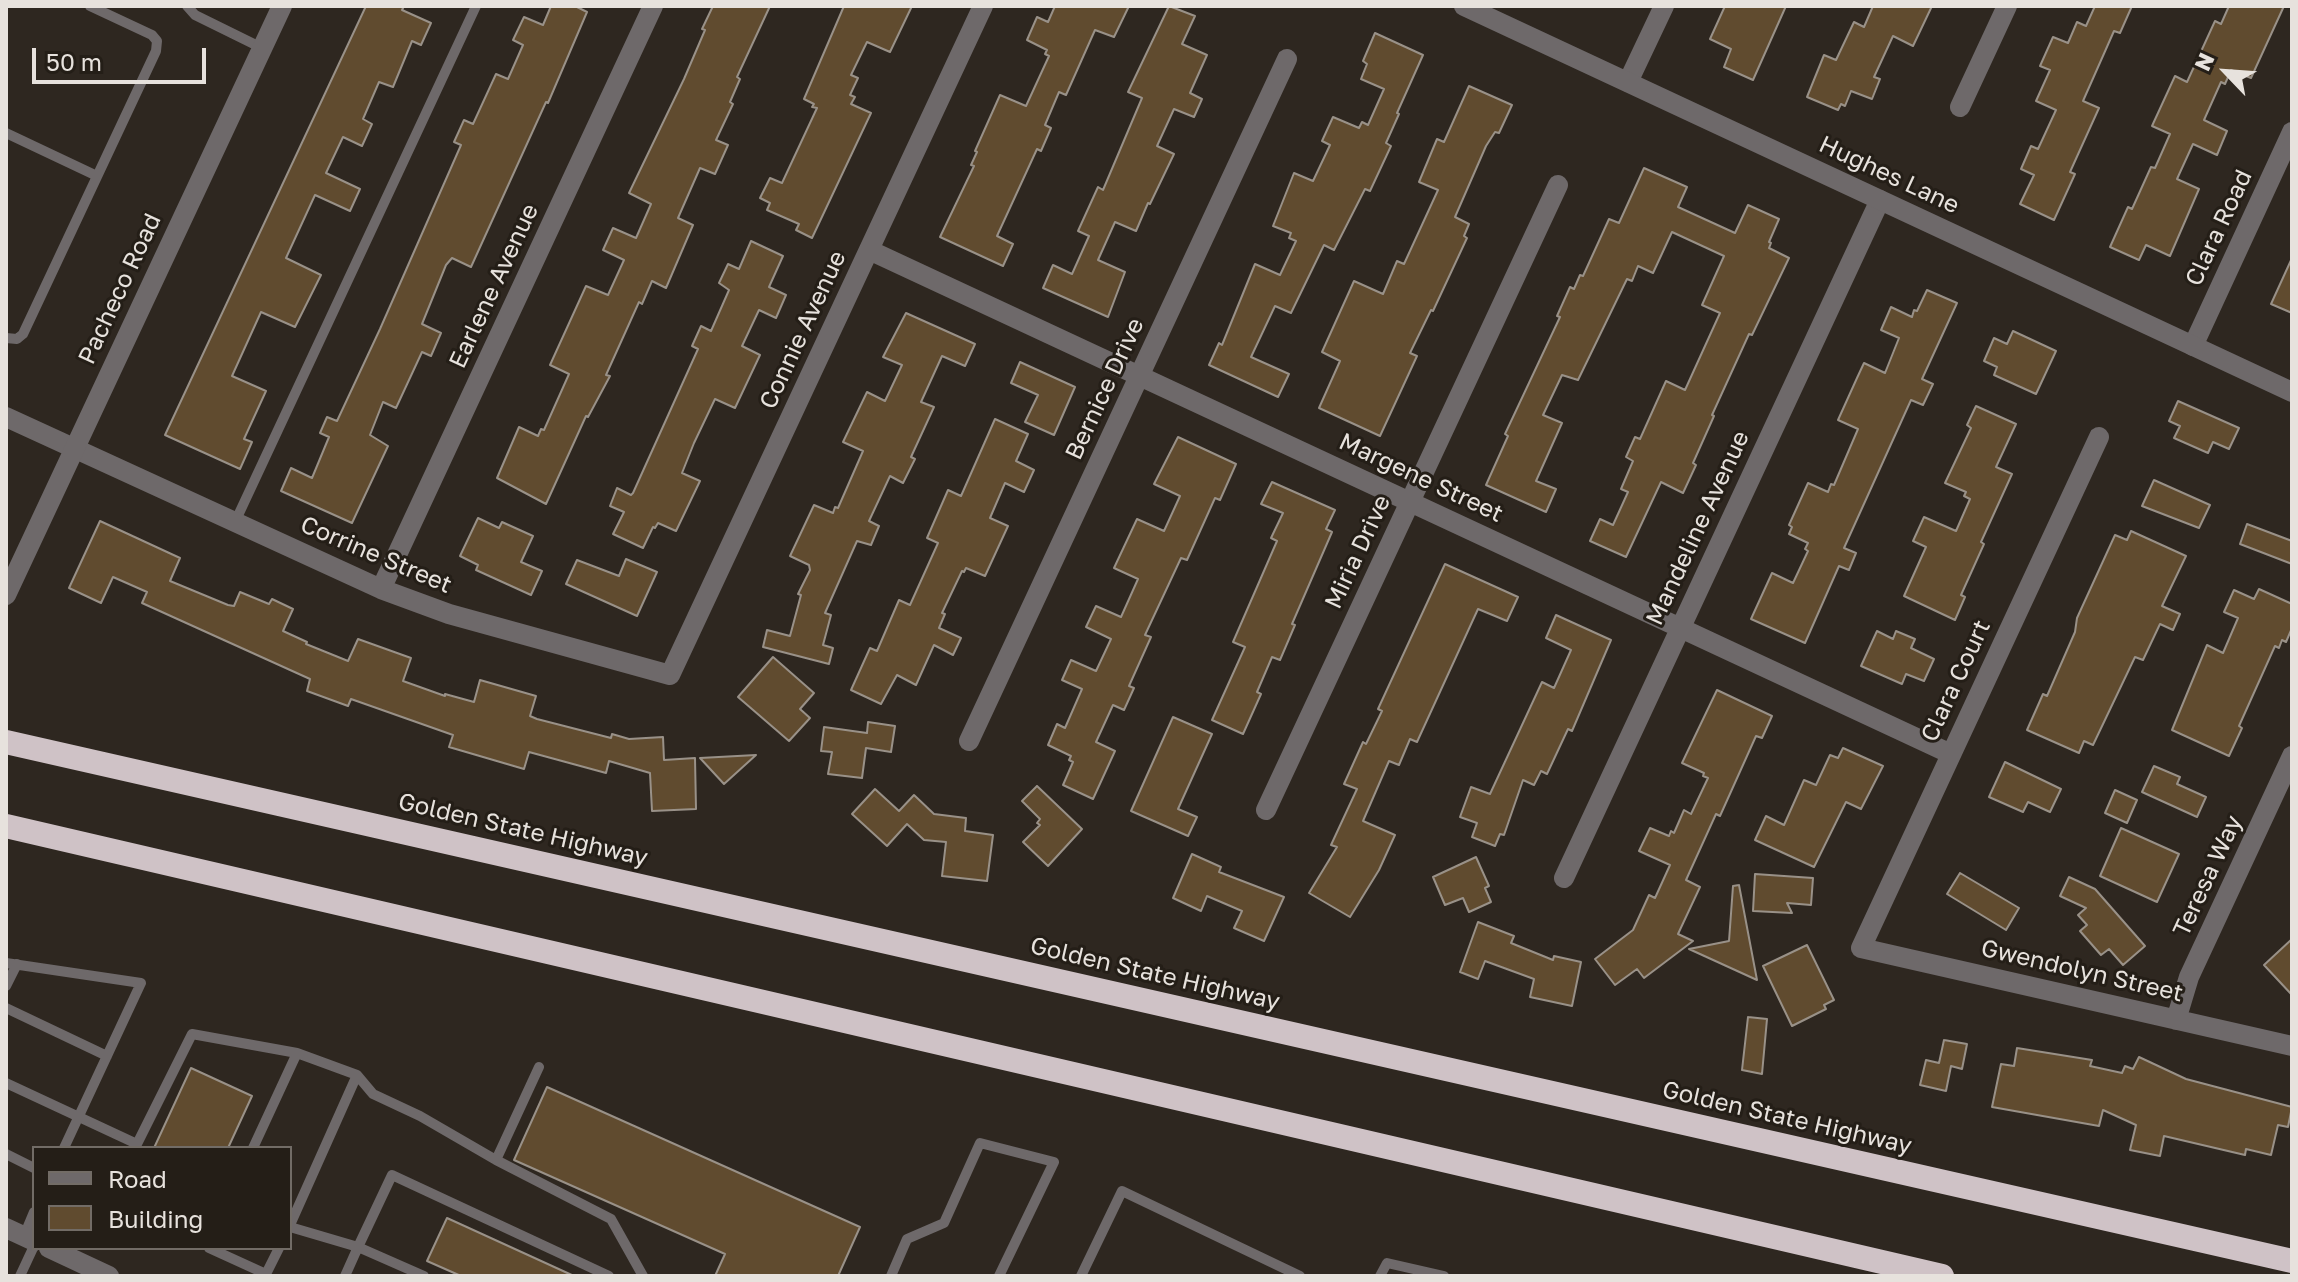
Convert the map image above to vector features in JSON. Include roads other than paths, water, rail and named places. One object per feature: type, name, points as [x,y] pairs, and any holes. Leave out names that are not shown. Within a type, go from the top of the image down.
[{"type":"highway","name":"Golden State Highway","points":[[6,742],[2292,1261]]},
{"type":"highway","points":[[11,827],[1942,1276]]},
{"type":"street","name":"Pacheco Road","points":[[7,589],[282,6]]},
{"type":"street","name":"Earlene Avenue","points":[[381,589],[653,6]]},
{"type":"street","name":"Connie Avenue","points":[[670,675],[983,6]]},
{"type":"street","name":"Hughes Lane","points":[[1464,6],[2292,392]]},
{"type":"street","points":[[1628,82],[1664,6]]},
{"type":"street","points":[[1960,107],[2007,6]]},
{"type":"street","name":"Bernice Drive","points":[[969,741],[1287,59]]},
{"type":"street","name":"Clara Road","points":[[2193,346],[2292,132]]},
{"type":"street","name":"Miria Drive","points":[[1266,810],[1558,185]]},
{"type":"street","name":"Mandeline Avenue","points":[[1564,878],[1880,200]]},
{"type":"street","name":"Margene Street","points":[[869,250],[1951,754]]},
{"type":"street","name":"Corrine Street","points":[[6,417],[381,589],[449,614],[670,675]]},
{"type":"street","name":"Clara Court","points":[[1861,948],[2099,437]]},
{"type":"street","name":"Teresa Way","points":[[2176,1020],[2189,977],[2292,756]]},
{"type":"street","name":"Gwendolyn Street","points":[[1861,948],[2292,1046]]},
{"type":"street","points":[[53,1250],[109,1276]]},
{"type":"lane","points":[[6,338],[17,339],[23,334],[156,51],[157,41],[152,35],[90,6]]},
{"type":"lane","points":[[187,6],[195,15],[262,48]]},
{"type":"lane","points":[[235,522],[476,6]]},
{"type":"lane","points":[[6,133],[97,176]]},
{"type":"lane","points":[[6,986],[11,963],[141,983],[65,1146]]},
{"type":"lane","points":[[6,1008],[107,1056]]},
{"type":"lane","points":[[6,1083],[136,1146],[192,1034],[297,1053],[357,1075],[373,1094],[611,1219],[643,1276]]},
{"type":"lane","points":[[254,1146],[297,1053]]},
{"type":"lane","points":[[496,1160],[539,1067]]},
{"type":"lane","points":[[292,1221],[357,1075]]},
{"type":"lane","points":[[891,1276],[907,1239],[944,1223],[980,1143],[1054,1162],[999,1276]]},
{"type":"lane","points":[[6,1154],[32,1167]]},
{"type":"lane","points":[[345,1276],[392,1175],[609,1276]]},
{"type":"lane","points":[[1081,1276],[1122,1191],[1300,1276]]},
{"type":"lane","points":[[20,1276],[25,1238],[32,1218]]},
{"type":"lane","points":[[292,1227],[358,1247],[424,1276]]},
{"type":"lane","points":[[213,1250],[265,1275],[278,1250]]},
{"type":"lane","points":[[1380,1276],[1387,1263],[1444,1276]]}]
